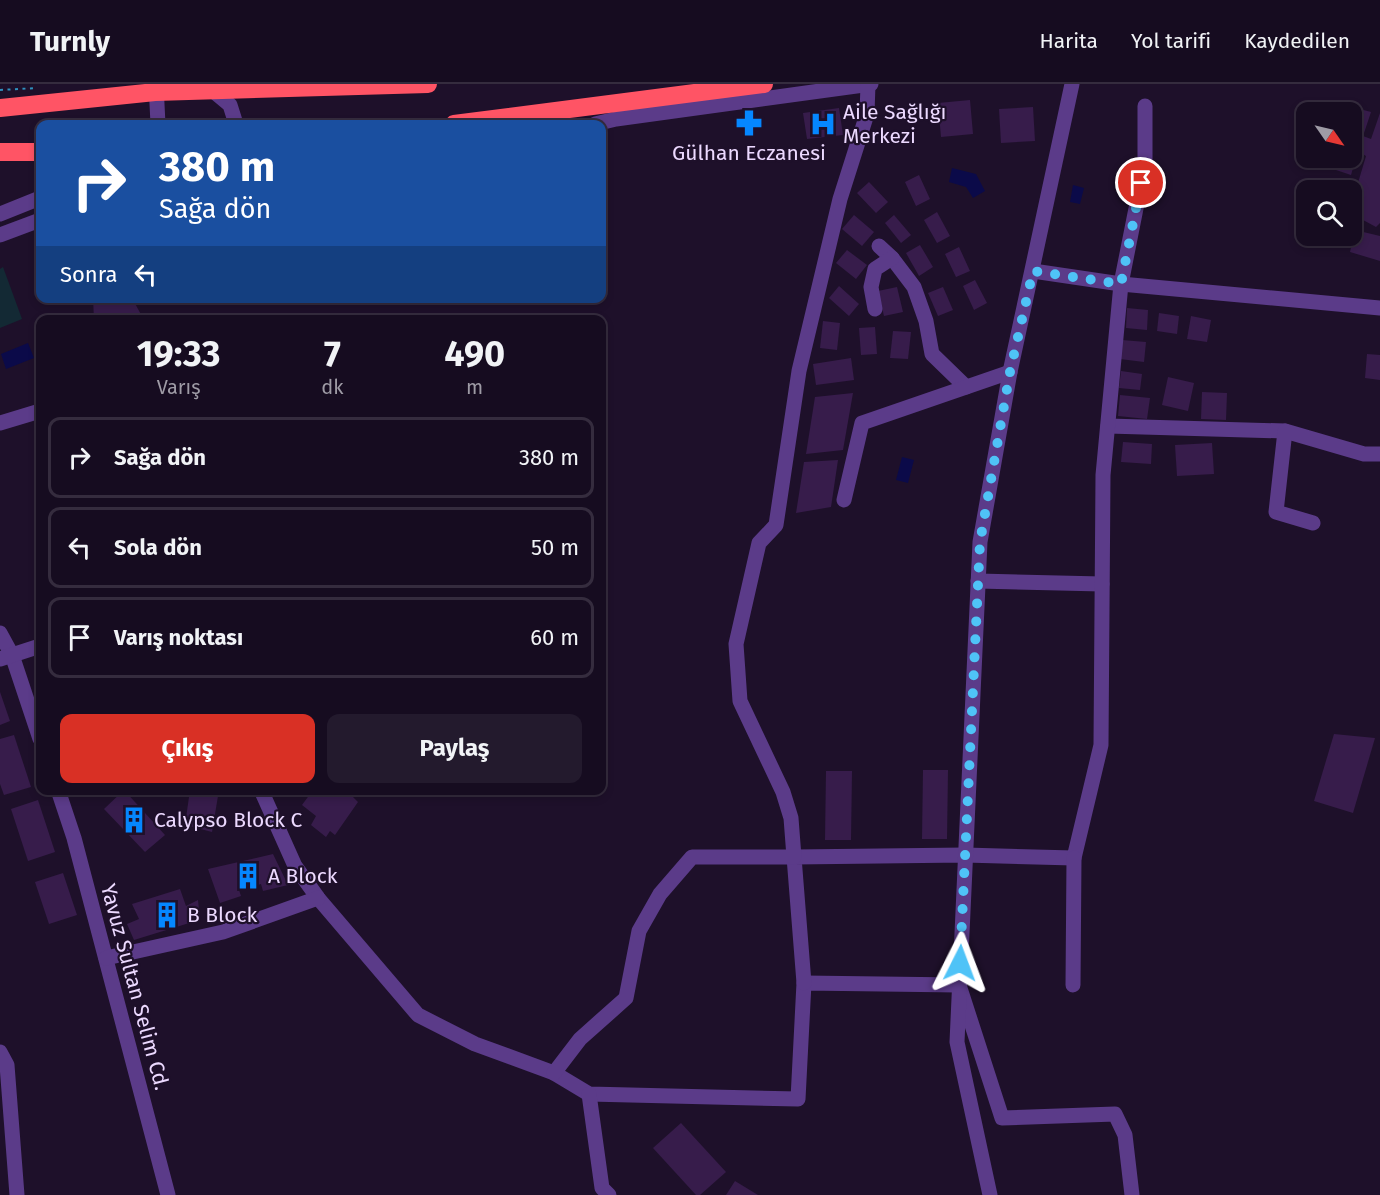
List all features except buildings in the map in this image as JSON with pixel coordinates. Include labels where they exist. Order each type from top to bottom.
[{"type":"highway","points":[[0,108],[156,88],[189,91],[428,84]]},
{"type":"highway","points":[[485,120],[764,84]]},
{"type":"highway","points":[[0,152],[36,152]]},
{"type":"street","points":[[263,795],[295,866],[318,898],[418,1015],[475,1044],[554,1073],[589,1094],[798,1099],[804,983],[791,818],[783,792],[740,701],[736,644],[759,543],[776,525],[800,371],[840,199],[867,114],[869,84],[606,121]]},
{"type":"street","points":[[990,1195],[957,1042],[980,542],[1010,372],[1071,84]]},
{"type":"street","points":[[156,88],[158,118]]},
{"type":"street","points":[[213,90],[230,105],[235,120]]},
{"type":"street","points":[[158,118],[166,101],[189,91]]},
{"type":"street","points":[[1073,985],[1074,858],[1101,745],[1103,475],[1121,284],[1145,163],[1145,106]]},
{"type":"street","points":[[0,214],[36,200]]},
{"type":"street","points":[[0,235],[36,222]]},
{"type":"street","points":[[879,246],[892,258],[914,287],[926,321],[932,354],[966,387]]},
{"type":"street","points":[[875,309],[871,287],[875,269],[892,258]]},
{"type":"street","points":[[1033,271],[1121,284],[1380,308]]},
{"type":"street","points":[[844,500],[862,423],[1010,372]]},
{"type":"street","points":[[0,423],[36,412]]},
{"type":"street","points":[[1108,426],[1285,430],[1364,454],[1380,454]]},
{"type":"street","points":[[1285,430],[1276,513],[1312,523]]},
{"type":"street","points":[[978,581],[1102,584]]},
{"type":"street","points":[[0,633],[6,657],[36,729]]},
{"type":"street","points":[[6,657],[36,647]]},
{"type":"street","name":"Yavuz Sultan Selim Cd.","points":[[60,795],[74,838],[168,1195]]},
{"type":"street","points":[[554,1073],[580,1040],[626,998],[639,931],[660,894],[692,857],[965,855],[1074,858]]},
{"type":"street","points":[[106,958],[223,932],[318,898]]},
{"type":"street","points":[[804,983],[959,985]]},
{"type":"street","points":[[959,985],[1002,1118],[1115,1114],[1125,1135],[1132,1195]]},
{"type":"street","points":[[0,1052],[7,1065],[17,1195]]},
{"type":"street","points":[[589,1094],[602,1188],[609,1195]]},
{"type":"shaded area","points":[[952,168],[976,174],[985,191],[973,198],[966,187],[949,182]]},
{"type":"shaded area","points":[[1073,185],[1084,188],[1080,204],[1070,202]]},
{"type":"shaded area","points":[[3,267],[22,319],[0,328],[0,269]]},
{"type":"shaded area","points":[[28,343],[34,358],[6,369],[1,354]]},
{"type":"shaded area","points":[[902,457],[914,460],[908,483],[896,480]]},
{"type":"place","name":"Gülhan Eczanesi","points":[[749,123]]},
{"type":"place","name":"Aile Sağlığı Merkezi","points":[[823,124]]},
{"type":"place","name":"Calypso Block C","points":[[134,820]]},
{"type":"place","name":"A Block","points":[[248,876]]},
{"type":"place","name":"B Block","points":[[167,915]]},
{"type":"route","points":[[960,963],[980,542],[1010,372],[1033,271],[1121,284],[1141,183]]}]
